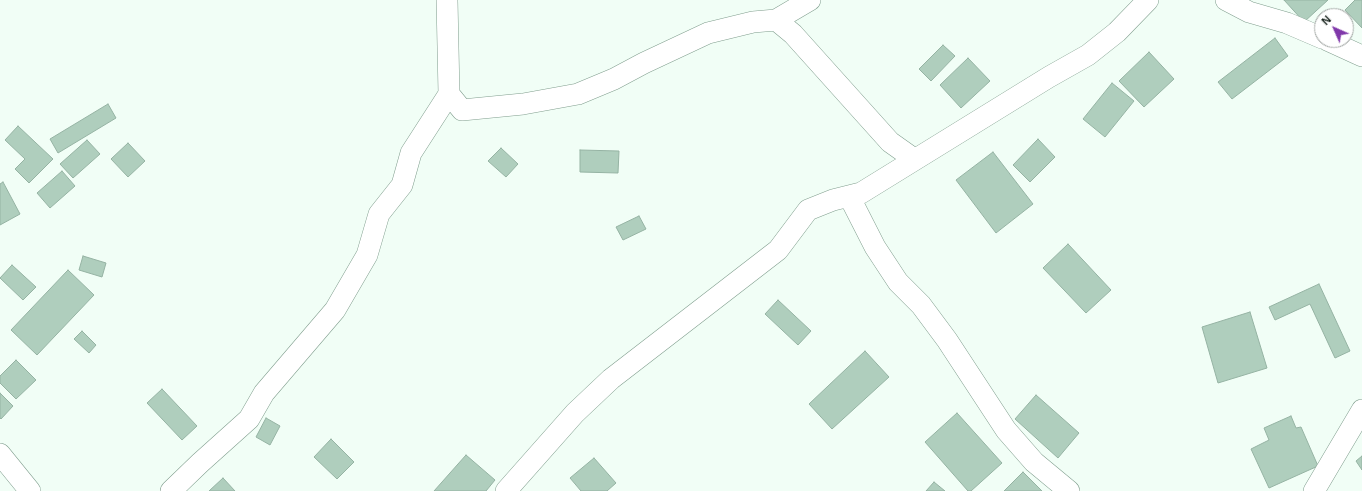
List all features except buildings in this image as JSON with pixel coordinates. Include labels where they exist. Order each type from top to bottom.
[{"type":"street","points":[[171,491],[200,462],[249,419],[264,393],[335,310],[367,255],[379,214],[402,185],[411,153],[449,94],[447,0]]},
{"type":"street","points":[[449,94],[462,110],[524,104],[578,94],[614,79],[708,33],[753,22],[776,20],[810,0]]},
{"type":"street","points":[[506,491],[575,413],[611,379],[778,250],[808,210],[833,200],[861,193],[914,159],[1088,55],[1117,32],[1148,0]]},
{"type":"street","points":[[1226,0],[1249,12],[1287,23],[1314,35]]},
{"type":"street","points":[[776,20],[793,34],[890,142],[914,159]]},
{"type":"street","points":[[1344,48],[1362,56]]},
{"type":"street","points":[[849,196],[875,247],[898,282],[921,305],[947,340],[1006,430],[1034,462],[1069,491]]},
{"type":"street","points":[[1314,491],[1362,410]]},
{"type":"street","points":[[0,454],[30,491]]}]
